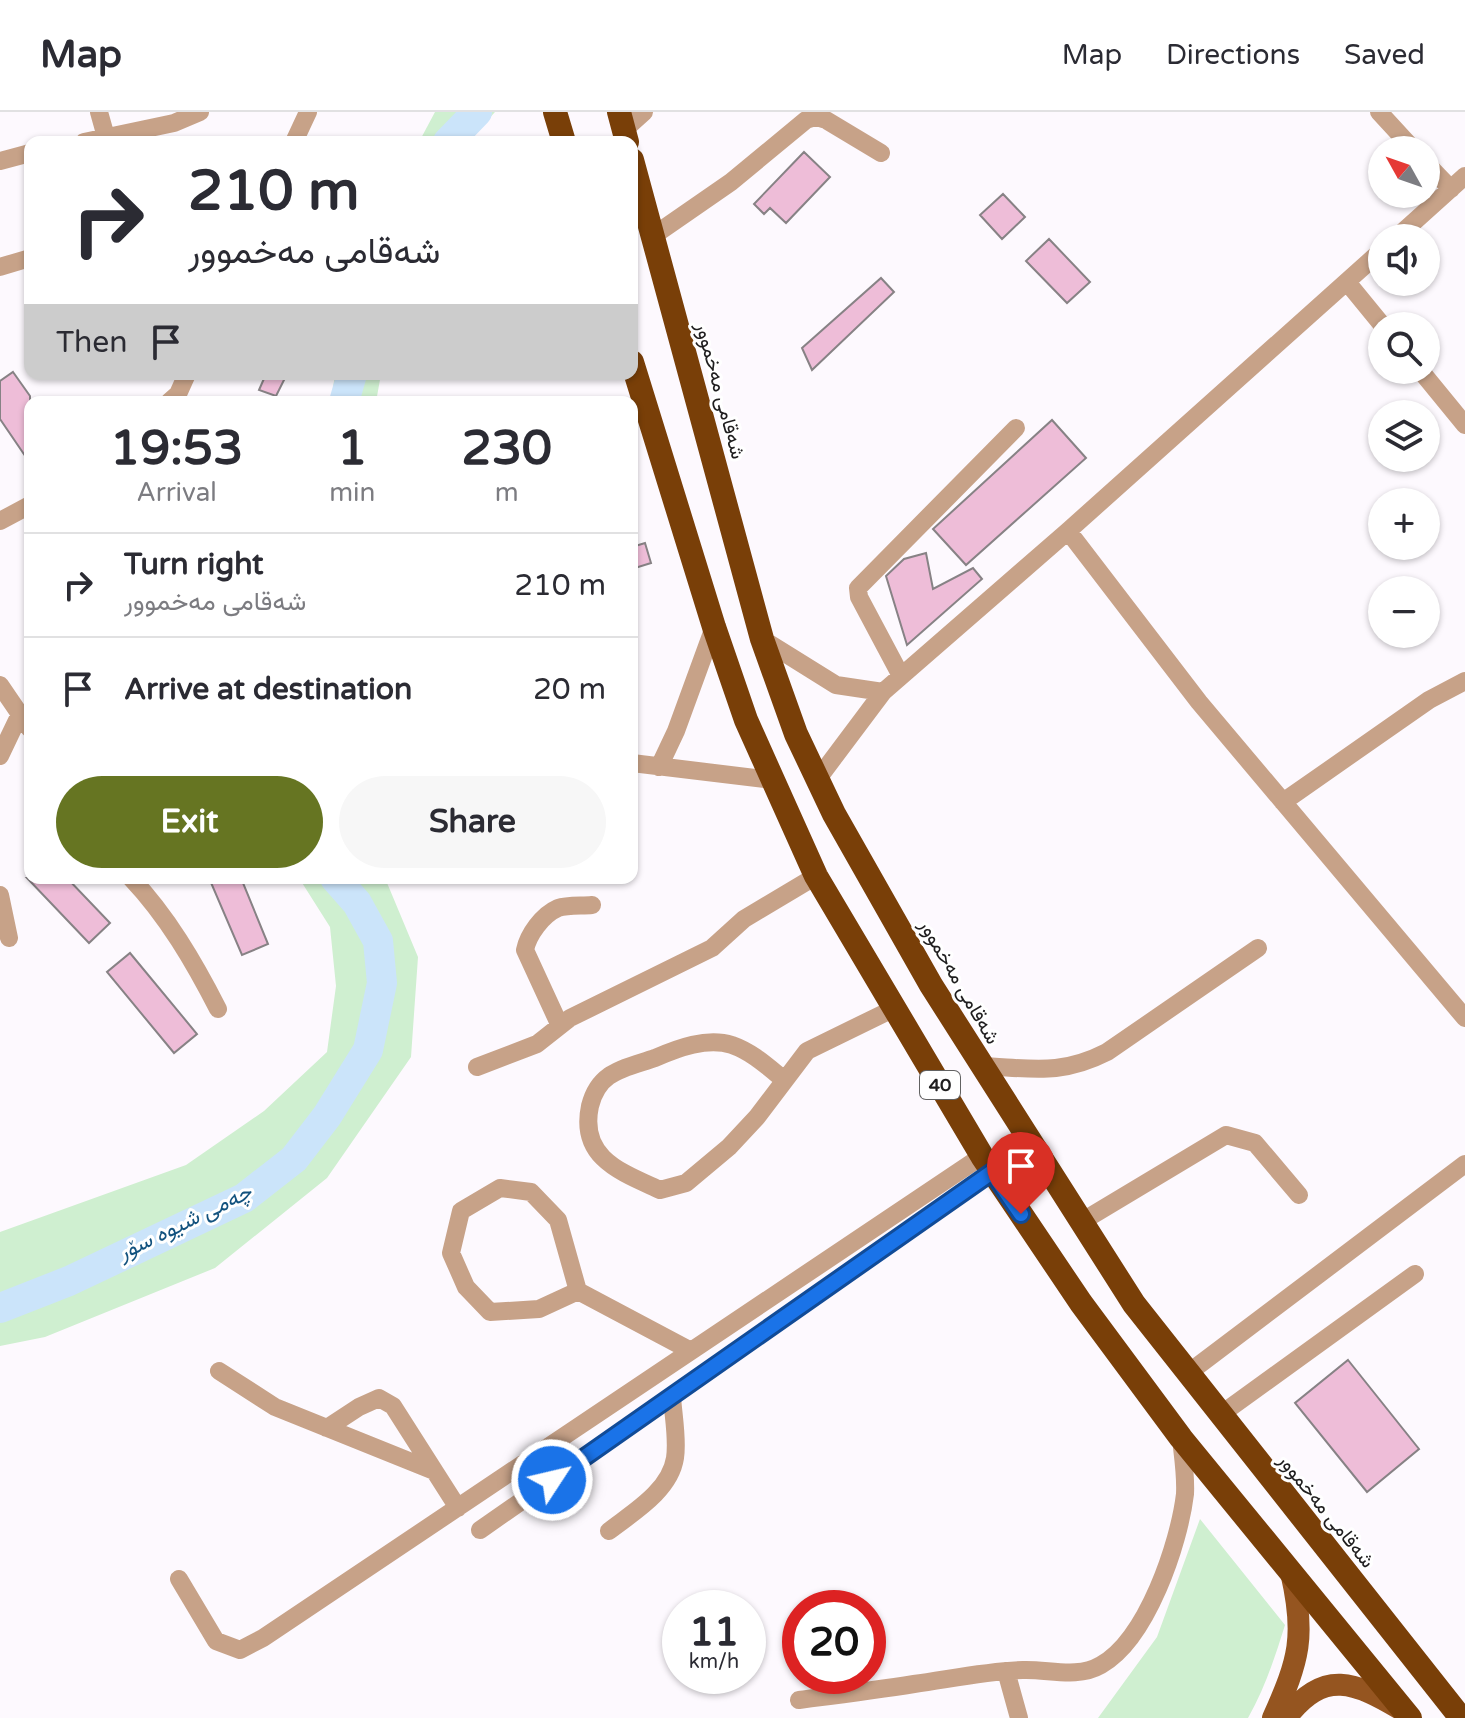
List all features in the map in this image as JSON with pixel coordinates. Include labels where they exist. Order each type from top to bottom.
[{"type":"highway","points":[[555,112],[562,136]]},
{"type":"highway","name":"شەقامی مەخموور","points":[[638,182],[762,639],[778,687],[817,780],[931,985],[1134,1304],[1461,1718]]},
{"type":"highway","name":"40","points":[[638,380],[746,720],[816,876],[987,1164],[1081,1303],[1181,1438],[1408,1715]]},
{"type":"highway","points":[[895,1008],[931,985]]},
{"type":"main road","points":[[1273,1718],[1292,1674],[1300,1639],[1299,1605],[1291,1571]]},
{"type":"main road","points":[[1286,1718],[1298,1702],[1314,1690],[1331,1685],[1350,1685],[1368,1690],[1408,1715]]},
{"type":"street","points":[[99,112],[106,136]]},
{"type":"street","points":[[111,136],[174,123],[200,112]]},
{"type":"street","points":[[297,136],[308,112]]},
{"type":"street","points":[[623,128],[644,112]]},
{"type":"street","points":[[1379,112],[1401,136]]},
{"type":"street","points":[[653,236],[731,182],[806,120],[816,117],[826,120],[881,153]]},
{"type":"street","points":[[0,161],[24,155]]},
{"type":"street","points":[[1412,224],[1465,176]]},
{"type":"street","points":[[1440,178],[1451,189]]},
{"type":"street","points":[[0,267],[24,260]]},
{"type":"street","points":[[817,780],[883,692],[1368,263]]},
{"type":"street","points":[[1347,282],[1372,312]]},
{"type":"street","points":[[1431,384],[1465,425]]},
{"type":"street","points":[[901,676],[859,597],[858,588],[1016,428]]},
{"type":"street","points":[[0,521],[24,508]]},
{"type":"street","points":[[1068,531],[1199,702],[1465,1018]]},
{"type":"street","points":[[659,767],[676,731],[714,627]]},
{"type":"street","points":[[762,639],[836,685],[883,692]]},
{"type":"street","points":[[1283,802],[1429,700],[1465,681]]},
{"type":"street","points":[[0,685],[24,721]]},
{"type":"street","points":[[0,756],[24,723]]},
{"type":"street","points":[[638,764],[772,780]]},
{"type":"street","points":[[477,1067],[537,1044],[570,1018],[712,948],[744,919],[816,876]]},
{"type":"street","points":[[137,884],[153,901],[197,967],[218,1009]]},
{"type":"street","points":[[0,895],[9,938]]},
{"type":"street","points":[[560,1026],[525,950],[528,938],[557,908],[592,905]]},
{"type":"street","points":[[981,1066],[1059,1070],[1082,1065],[1107,1052],[1258,948]]},
{"type":"street","points":[[783,1079],[759,1059],[731,1045],[709,1041],[668,1052],[609,1075],[593,1093],[587,1119],[593,1149],[617,1170],[660,1190],[686,1183],[729,1147],[807,1051],[895,1008]]},
{"type":"street","points":[[1081,1222],[1226,1135],[1255,1143],[1299,1195]]},
{"type":"street","points":[[179,1579],[216,1641],[240,1650],[263,1638],[691,1351],[987,1164]]},
{"type":"street","points":[[480,1530],[672,1396],[987,1164]]},
{"type":"street","points":[[1187,1374],[1465,1164]]},
{"type":"street","points":[[578,1291],[539,1309],[490,1312],[466,1287],[451,1253],[461,1211],[500,1188],[531,1192],[558,1220],[578,1291],[691,1351]]},
{"type":"street","points":[[1220,1415],[1415,1274]]},
{"type":"street","points":[[219,1371],[275,1407],[434,1471]]},
{"type":"street","points":[[609,1531],[653,1496],[668,1476],[675,1459],[672,1396]]},
{"type":"street","points":[[327,1428],[379,1398],[393,1406],[458,1508]]},
{"type":"street","points":[[799,1700],[1006,1671],[1081,1672],[1099,1667],[1121,1652],[1146,1616],[1164,1573],[1178,1524],[1185,1493],[1181,1438]]},
{"type":"street","points":[[1006,1671],[1019,1718]]},
{"type":"green space","points":[[435,112],[495,112],[473,136],[422,136]]},
{"type":"green space","points":[[334,380],[380,380],[377,396],[332,396]]},
{"type":"green space","points":[[303,884],[388,884],[418,957],[411,1057],[327,1178],[215,1268],[45,1337],[0,1346],[0,1232],[186,1165],[264,1111],[327,1052],[336,986],[330,927]]},
{"type":"green space","points":[[1200,1519],[1285,1625],[1254,1707],[1248,1718],[1098,1718],[1157,1637]]},
{"type":"building","points":[[804,152],[830,177],[786,223],[770,208],[764,214],[754,204]]},
{"type":"building","points":[[1003,194],[1025,217],[1002,239],[980,215]]},
{"type":"building","points":[[1049,239],[1090,282],[1067,303],[1026,261]]},
{"type":"building","points":[[881,278],[894,292],[812,370],[802,348]]},
{"type":"building","points":[[13,372],[30,396],[24,396],[24,454],[0,419],[0,381]]},
{"type":"building","points":[[263,380],[284,380],[276,396],[259,390]]},
{"type":"building","points":[[1052,420],[1086,458],[966,565],[933,529]]},
{"type":"building","points":[[645,543],[651,563],[638,567],[638,545]]},
{"type":"building","points":[[926,553],[933,589],[973,568],[982,579],[907,645],[886,576],[904,559]]},
{"type":"building","points":[[33,884],[73,884],[110,923],[89,943]]},
{"type":"building","points":[[212,884],[243,884],[268,944],[242,955]]},
{"type":"building","points":[[130,953],[197,1034],[174,1053],[107,972]]},
{"type":"building","points":[[1348,1360],[1419,1449],[1367,1492],[1295,1403]]},
{"type":"waterway","name":"چەمی شیوە سۆر","points":[[454,136],[477,112]]},
{"type":"waterway","name":"چەمی شیوە سۆر","points":[[346,396],[350,380]]},
{"type":"waterway","name":"چەمی شیوە سۆر","points":[[0,1308],[69,1281],[244,1198],[294,1159],[327,1116],[368,1050],[382,983],[378,941],[357,903],[340,884]]},
{"type":"route","points":[[552,1480],[992,1172],[1021,1214]]}]
